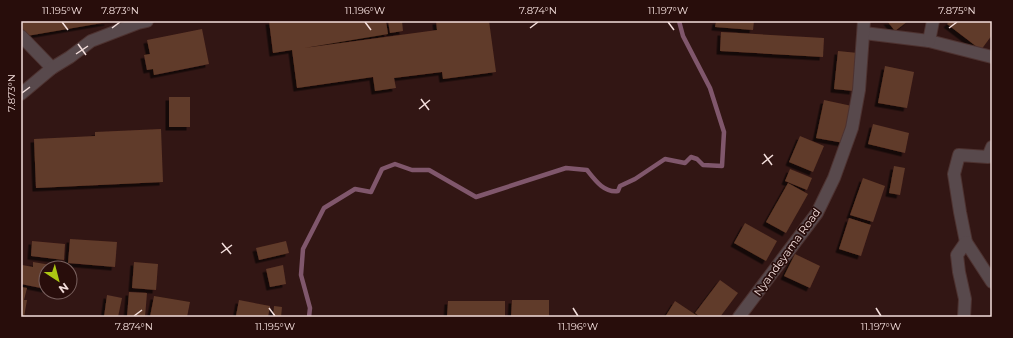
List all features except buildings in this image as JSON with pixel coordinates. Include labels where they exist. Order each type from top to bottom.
[{"type":"street","points":[[21,94],[52,68],[91,41],[147,21]]},
{"type":"street","name":"Nyandeyama Road","points":[[739,317],[817,213],[834,178],[852,128],[859,90],[864,21]]},
{"type":"street","points":[[929,41],[933,21]]},
{"type":"street","points":[[864,33],[929,41],[992,57]]},
{"type":"street","points":[[21,36],[52,68]]},
{"type":"street","points":[[992,147],[988,156],[959,155],[954,174],[966,242],[992,282]]},
{"type":"street","points":[[964,317],[965,299],[959,272],[958,255],[966,242]]},
{"type":"waterway","points":[[309,317],[310,308],[301,275],[303,249],[324,208],[355,189],[371,192],[382,169],[395,164],[412,170],[429,170],[476,197],[566,168],[587,170],[604,188],[618,191],[620,186],[635,179],[665,159],[685,163],[691,157],[697,159],[703,165],[722,166],[724,132],[710,88],[683,36],[679,21]]}]
